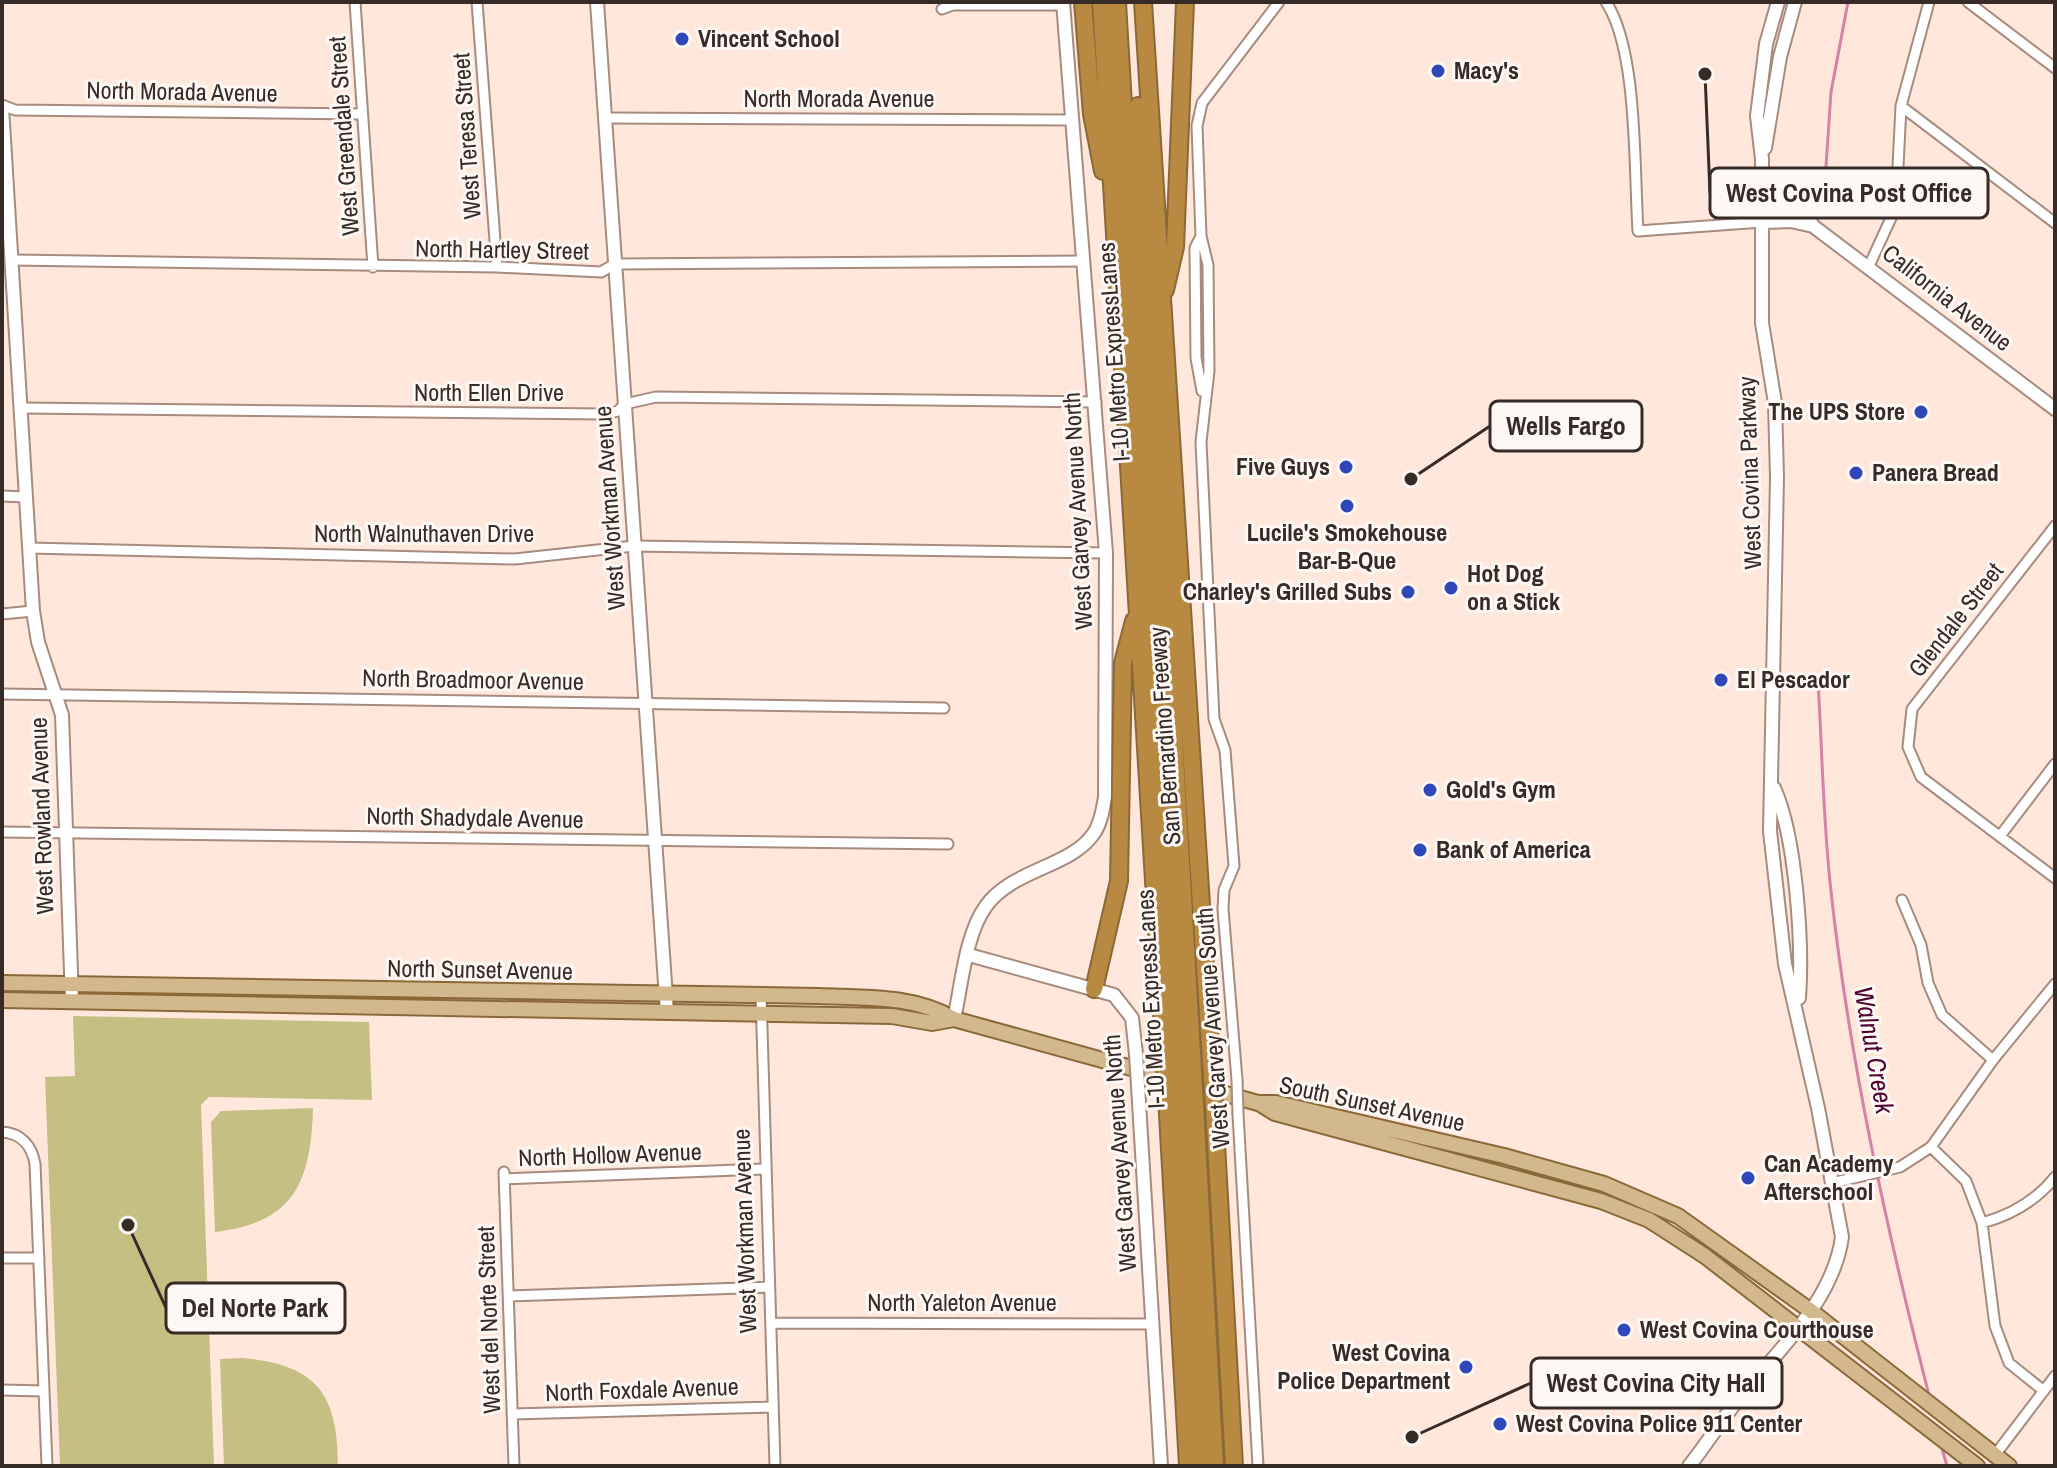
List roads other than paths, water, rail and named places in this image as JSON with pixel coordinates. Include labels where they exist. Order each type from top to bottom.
[{"type":"highway","points":[[1083,2],[1092,114],[1116,244]]},
{"type":"highway","name":"San Bernardino Freeway","points":[[1101,2],[1138,608],[1183,1071],[1188,1466]]},
{"type":"highway","name":"I-10 Metro ExpressLanes","points":[[1117,2],[1183,1071]]},
{"type":"highway","name":"I-10 Metro ExpressLanes","points":[[1132,2],[1183,1071],[1181,1100],[1203,1466]]},
{"type":"highway","name":"San Bernardino Freeway","points":[[1143,2],[1234,1466]]},
{"type":"highway","points":[[1161,307],[1175,247],[1185,2]]},
{"type":"highway","points":[[1094,989],[1119,881],[1123,663],[1138,608]]},
{"type":"highway","name":"I-10 Metro ExpressLanes","points":[[1181,1100],[1215,1466]]},
{"type":"main road","name":"North Sunset Avenue","points":[[2,983],[761,995],[895,1000],[937,1009],[954,1019],[1183,1071],[1258,1103]]},
{"type":"main road","name":"North Sunset Avenue","points":[[2,1000],[892,1016],[932,1023],[954,1019]]},
{"type":"main road","name":"South Sunset Avenue","points":[[1258,1103],[1276,1103],[1436,1140],[1618,1188],[1678,1216],[1811,1311],[2009,1466]]},
{"type":"main road","name":"South Sunset Avenue","points":[[1258,1103],[1275,1113],[1601,1201],[1649,1220],[1798,1326],[1974,1464]]},
{"type":"street","name":"West Greendale Street","points":[[355,2],[373,267]]},
{"type":"street","name":"West Teresa Street","points":[[477,2],[497,267]]},
{"type":"street","name":"West Workman Avenue","points":[[597,2],[667,1012]]},
{"type":"street","name":"West Garvey Avenue South","points":[[1258,1466],[1237,1080],[1223,909],[1224,890],[1234,866],[1225,750],[1214,719],[1201,442],[1203,399],[1196,358],[1195,248],[1201,236],[1197,126],[1202,103],[1279,2]]},
{"type":"street","points":[[1606,2],[1618,24],[1626,55],[1638,231],[1762,222]]},
{"type":"street","name":"West Covina Parkway","points":[[1689,1466],[1811,1311],[1839,1256],[1841,1224],[1798,1009],[1785,964],[1770,815],[1774,787],[1777,462],[1775,403],[1762,323],[1762,159],[1757,116],[1766,44],[1778,2]]},
{"type":"street","name":"West Covina Parkway","points":[[1762,159],[1780,57],[1795,2]]},
{"type":"street","points":[[1869,266],[1896,207],[1901,106],[1929,2]]},
{"type":"street","points":[[1968,2],[2055,68]]},
{"type":"street","points":[[942,9],[953,4],[1064,4]]},
{"type":"street","name":"West Garvey Avenue North","points":[[954,1019],[977,926],[987,905],[1030,872],[1079,848],[1094,833],[1105,797],[1106,553],[1064,4]]},
{"type":"street","name":"North Morada Avenue","points":[[2,106],[15,110],[362,114]]},
{"type":"street","name":"West Rowland Avenue","points":[[2,106],[6,222],[13,260],[33,611],[38,642],[58,695],[72,1001]]},
{"type":"street","points":[[1901,106],[2055,223]]},
{"type":"street","name":"North Morada Avenue","points":[[605,118],[1073,120]]},
{"type":"street","points":[[1762,179],[1804,210],[1813,226]]},
{"type":"street","name":"California Avenue","points":[[1762,222],[1791,221],[1813,226],[2055,409]]},
{"type":"street","name":"North Hartley Street","points":[[13,260],[497,267],[601,272],[615,264],[1084,261]]},
{"type":"street","name":"North Ellen Drive","points":[[22,408],[604,414],[618,411],[625,404],[656,397],[1096,402]]},
{"type":"street","points":[[2,496],[26,497]]},
{"type":"street","name":"Glendale Street","points":[[2000,836],[1921,777],[1908,747],[1912,709],[2055,526]]},
{"type":"street","name":"North Walnuthaven Drive","points":[[29,548],[515,559],[634,546],[1106,553]]},
{"type":"street","points":[[2,614],[33,611]]},
{"type":"street","name":"North Broadmoor Avenue","points":[[2,694],[944,708]]},
{"type":"street","points":[[2055,764],[2000,836],[2055,878]]},
{"type":"street","name":"West Covina Parkway","points":[[1774,787],[1786,813],[1798,935],[1798,1009]]},
{"type":"street","name":"North Shadydale Avenue","points":[[2,832],[948,844]]},
{"type":"street","points":[[1772,847],[1780,849],[1788,923],[1798,935]]},
{"type":"street","points":[[1902,900],[1921,945],[1928,983],[1942,1015],[1993,1060]]},
{"type":"street","name":"West Garvey Avenue North","points":[[969,955],[1114,995],[1129,1009],[1136,1054],[1161,1466]]},
{"type":"street","points":[[1785,964],[1794,974],[1799,993]]},
{"type":"street","points":[[1832,1183],[1900,1167],[1931,1147],[1993,1060],[2055,984]]},
{"type":"street","name":"West Workman Avenue","points":[[761,995],[775,1466]]},
{"type":"street","points":[[2,1132],[16,1135],[25,1142],[34,1158],[47,1466]]},
{"type":"street","points":[[1931,1147],[1966,1181],[1982,1223],[1995,1326],[2009,1363],[2044,1391]]},
{"type":"street","name":"North Hollow Avenue","points":[[504,1176],[765,1169]]},
{"type":"street","name":"West del Norte Street","points":[[504,1176],[514,1466]]},
{"type":"street","points":[[1982,1223],[2005,1216],[2042,1194],[2055,1177]]},
{"type":"street","points":[[2,1258],[39,1258]]},
{"type":"street","points":[[509,1296],[769,1287]]},
{"type":"street","name":"North Yaleton Avenue","points":[[771,1323],[1153,1324]]},
{"type":"street","points":[[1995,1455],[2055,1376]]},
{"type":"street","points":[[2,1390],[44,1391]]},
{"type":"street","name":"North Foxdale Avenue","points":[[512,1414],[773,1407]]},
{"type":"waterway","points":[[1823,211],[1831,92],[1848,2]]},
{"type":"waterway","name":"Walnut Creek","points":[[1818,681],[1828,857],[1847,1011],[1884,1204],[1929,1395]]},
{"type":"waterway","name":"Walnut Creek","points":[[1941,1445],[1947,1466]]},
{"type":"place","name":"Vincent School","points":[[682,39]]},
{"type":"place","name":"Macy's","points":[[1438,71]]},
{"type":"place","name":"West Covina Post Office","points":[[1705,74]]},
{"type":"place","name":"The UPS Store","points":[[1921,412]]},
{"type":"place","name":"Five Guys","points":[[1346,467]]},
{"type":"place","name":"Panera Bread","points":[[1856,473]]},
{"type":"place","name":"Wells Fargo","points":[[1411,479]]},
{"type":"place","name":"Lucile's Smokehouse Bar-B-Que","points":[[1347,506]]},
{"type":"place","name":"Hot Dog on a Stick","points":[[1451,588]]},
{"type":"place","name":"Charley's Grilled Subs","points":[[1408,592]]},
{"type":"place","name":"El Pescador","points":[[1721,680]]},
{"type":"place","name":"Gold's Gym","points":[[1430,790]]},
{"type":"place","name":"Bank of America","points":[[1420,850]]},
{"type":"place","name":"Can Academy Afterschool","points":[[1748,1178]]},
{"type":"place","name":"Del Norte Park","points":[[128,1225]]},
{"type":"place","name":"West Covina Courthouse","points":[[1624,1330]]},
{"type":"place","name":"West Covina Police Department","points":[[1466,1367]]},
{"type":"place","name":"West Covina Police 911 Center","points":[[1500,1424]]},
{"type":"place","name":"West Covina City Hall","points":[[1412,1437]]}]
